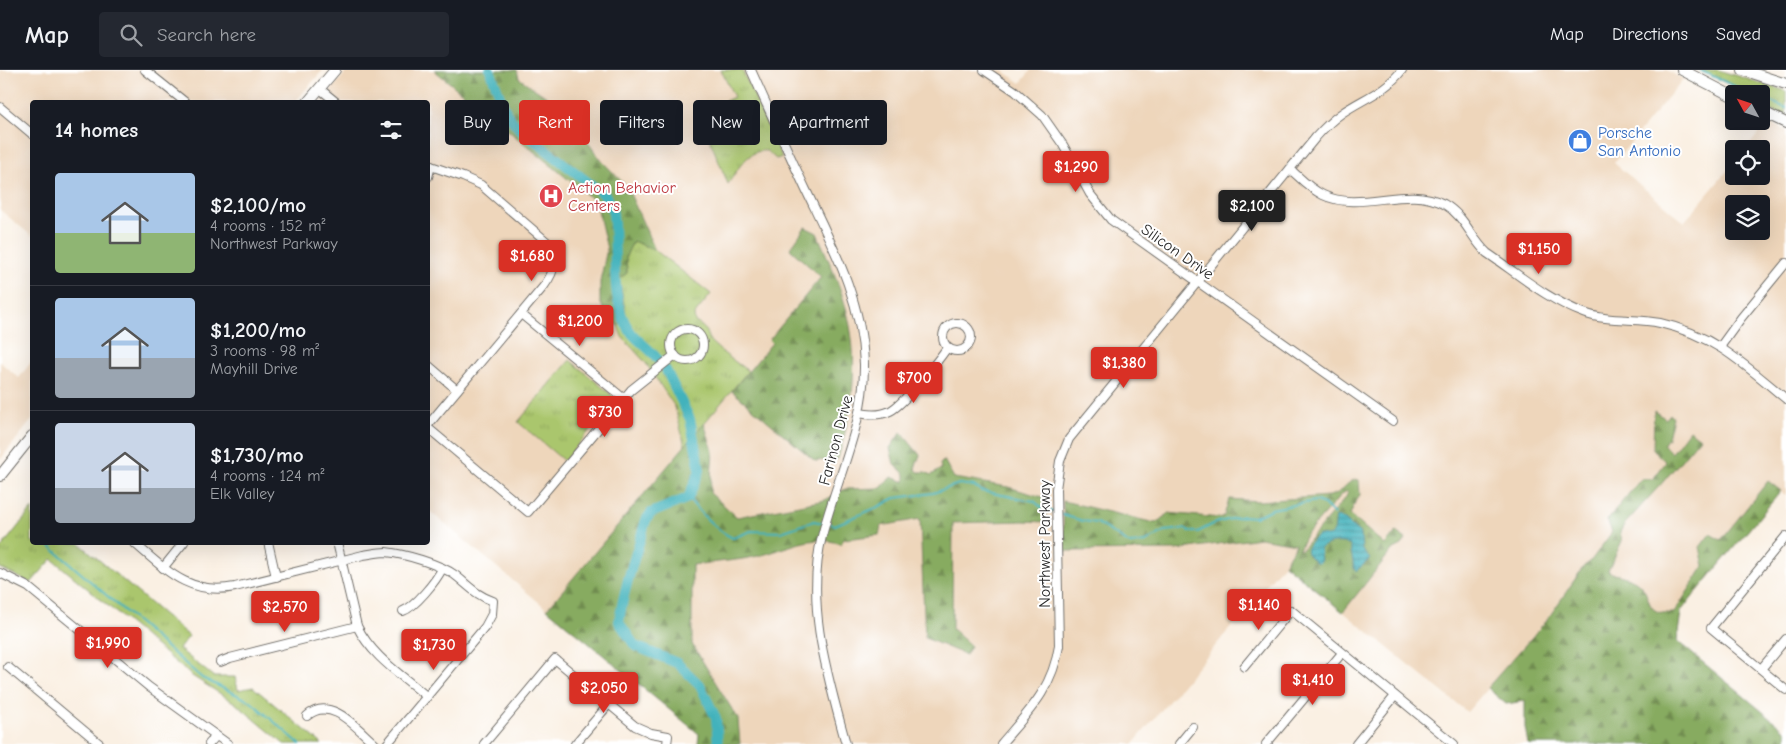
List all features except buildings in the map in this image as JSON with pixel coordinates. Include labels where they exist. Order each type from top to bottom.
[{"type":"main road","points":[[310,100],[335,70]]},
{"type":"main road","points":[[1682,70],[1725,92]]},
{"type":"main road","points":[[1743,70],[1786,84]]},
{"type":"main road","points":[[1770,115],[1786,123]]},
{"type":"main road","points":[[0,476],[30,438]]},
{"type":"street","points":[[146,70],[183,100]]},
{"type":"street","name":"Farinon Drive","points":[[751,70],[850,287],[862,340],[864,365],[859,413],[822,537],[817,585],[819,637],[846,744]]},
{"type":"street","name":"Silicon Drive","points":[[984,70],[1015,91],[1042,115],[1063,144],[1090,194],[1111,220],[1393,420]]},
{"type":"street","name":"Northwest Parkway","points":[[1001,744],[1044,690],[1056,662],[1059,646],[1056,489],[1060,461],[1069,440],[1316,137],[1334,119],[1381,90],[1402,70]]},
{"type":"street","points":[[320,89],[334,100]]},
{"type":"street","points":[[0,107],[30,132]]},
{"type":"street","points":[[430,166],[481,185],[546,241],[552,249],[555,264],[553,273],[521,314],[430,424]]},
{"type":"street","points":[[1290,169],[1316,192],[1337,200],[1349,201],[1411,196],[1438,201],[1460,217],[1478,244],[1487,253],[1545,293],[1571,307],[1595,316],[1640,320],[1688,331],[1734,356],[1786,399]]},
{"type":"street","points":[[1720,347],[1786,263]]},
{"type":"street","points":[[521,314],[623,398]]},
{"type":"street","points":[[689,329],[700,335],[703,347],[697,358],[685,361],[675,355],[672,350],[672,343],[677,333],[689,329]]},
{"type":"street","points":[[859,413],[884,414],[897,407],[938,361],[947,348]]},
{"type":"street","points":[[430,428],[528,512],[623,398],[638,383],[675,355]]},
{"type":"street","points":[[430,367],[457,390]]},
{"type":"street","points":[[1786,536],[1711,628],[1786,690]]},
{"type":"street","points":[[137,545],[175,577],[189,584],[212,589],[235,587],[341,560],[384,552],[396,553],[442,569],[454,575],[483,598],[493,601],[492,614],[485,627],[387,744]]},
{"type":"street","points":[[164,568],[182,545]]},
{"type":"street","points":[[269,545],[276,577]]},
{"type":"street","points":[[338,545],[357,626],[368,645],[378,656],[427,697]]},
{"type":"street","points":[[384,545],[384,552]]},
{"type":"street","points":[[403,611],[412,606],[442,569]]},
{"type":"street","points":[[0,573],[38,594],[148,688],[228,744]]},
{"type":"street","points":[[1244,667],[1291,610],[1450,743]]},
{"type":"street","points":[[220,662],[357,626]]},
{"type":"street","points":[[1761,670],[1786,639]]},
{"type":"street","points":[[1266,744],[1342,653]]},
{"type":"street","points":[[484,744],[555,659],[640,728],[668,740]]},
{"type":"street","points":[[8,668],[100,744]]},
{"type":"street","points":[[1356,744],[1396,696]]},
{"type":"street","points":[[575,744],[609,704]]},
{"type":"street","points":[[307,716],[318,709],[324,708],[335,711],[375,744]]},
{"type":"street","points":[[1179,744],[1193,727]]},
{"type":"street","points":[[209,744],[216,736]]},
{"type":"shaded area","points":[[0,70],[323,70],[297,100],[30,100],[30,234],[0,210]]},
{"type":"shaded area","points":[[348,70],[434,70],[471,100],[445,100],[445,145],[509,145],[509,131],[519,139],[519,145],[526,145],[654,249],[627,187],[602,161],[590,145],[590,100],[551,100],[519,78],[517,70],[1002,70],[1021,83],[1031,70],[1666,70],[1683,79],[1614,163],[1684,222],[1725,174],[1725,185],[1770,185],[1770,140],[1753,140],[1761,130],[1770,130],[1770,123],[1786,131],[1786,495],[1781,492],[1665,631],[1584,566],[1547,619],[1467,712],[1284,564],[1133,744],[740,744],[738,719],[692,644],[692,568],[711,486],[713,451],[704,423],[547,609],[430,512],[430,100],[323,100]]},
{"type":"shaded area","points":[[0,362],[19,378],[30,364],[30,422],[0,460]]},
{"type":"green space","points":[[434,70],[517,70],[519,78],[551,100],[519,100],[519,139],[509,131],[509,100],[471,100]]},
{"type":"green space","points":[[721,70],[742,70],[756,100],[727,100],[734,97]]},
{"type":"green space","points":[[1699,70],[1718,70],[1767,85],[1731,85]]},
{"type":"green space","points":[[1770,86],[1786,91],[1786,118],[1770,110]]},
{"type":"green space","points":[[760,109],[770,131],[770,145],[776,145],[782,157],[776,159],[767,151],[754,153],[739,167],[728,184],[712,145],[760,145]]},
{"type":"green space","points":[[526,145],[590,145],[602,161],[627,187],[655,250],[633,241],[626,256],[627,273],[619,279],[627,319],[618,326],[607,316],[600,302],[600,282],[607,249],[596,202]]},
{"type":"green space","points":[[805,227],[817,233],[833,270],[846,308],[853,347],[854,365],[851,402],[838,459],[815,461],[732,391],[772,343],[769,340],[821,277],[790,249]]},
{"type":"green space","points":[[633,241],[655,250],[711,294],[694,315],[695,322],[703,327],[716,347],[748,371],[685,446],[675,407],[645,362],[622,337],[618,326],[626,319],[619,279],[627,273],[626,256]]},
{"type":"green space","points":[[570,360],[614,397],[613,403],[564,461],[518,422]]},
{"type":"green space","points":[[1654,411],[1666,419],[1670,414],[1673,417],[1668,438],[1663,445],[1672,453],[1689,430],[1700,438],[1624,525],[1620,532],[1622,541],[1608,571],[1638,583],[1643,588],[1650,604],[1657,611],[1674,613],[1704,566],[1700,547],[1710,534],[1721,540],[1768,481],[1781,491],[1681,611],[1677,641],[1786,731],[1786,744],[1528,744],[1525,727],[1525,701],[1506,704],[1487,688],[1547,620],[1584,566],[1590,562],[1612,532],[1607,520],[1641,479],[1653,479],[1666,462],[1653,450]]},
{"type":"green space","points":[[704,423],[713,451],[710,493],[737,517],[825,500],[845,489],[881,488],[891,477],[905,482],[905,474],[894,464],[890,448],[901,432],[920,455],[915,468],[918,472],[925,472],[931,475],[941,469],[940,464],[944,460],[954,478],[1008,487],[1046,498],[1046,522],[953,523],[952,629],[971,646],[966,655],[925,638],[920,519],[881,526],[879,535],[844,539],[841,544],[830,541],[809,541],[750,558],[692,565],[692,644],[738,719],[740,744],[698,744],[699,734],[547,609]]},
{"type":"green space","points":[[1359,480],[1360,495],[1350,515],[1385,545],[1396,532],[1406,539],[1402,545],[1392,550],[1343,612],[1284,564],[1296,544],[1260,538],[1176,550],[1064,551],[1063,501],[1155,523],[1168,513],[1220,518],[1224,516],[1229,499],[1259,501],[1334,495],[1352,481]],"holes":[[[1348,492],[1346,497],[1301,550],[1299,549],[1306,535],[1342,494]]]},
{"type":"green space","points":[[30,512],[30,545],[81,545],[189,636],[179,649],[214,677],[235,677],[238,690],[253,687],[322,744],[284,744],[235,703],[192,676],[52,559],[31,583],[0,568],[0,549]]},
{"type":"water","points":[[1336,517],[1345,520],[1361,534],[1362,550],[1370,559],[1356,571],[1350,545],[1335,543],[1323,547],[1320,549],[1321,561],[1318,564],[1307,553],[1307,547],[1318,535],[1327,536],[1332,534]]},
{"type":"waterway","points":[[490,70],[507,114],[519,129],[606,196],[613,214],[616,290],[623,319],[633,335],[659,361]]},
{"type":"waterway","points":[[1699,70],[1732,85]]},
{"type":"waterway","points":[[1770,102],[1786,108]]},
{"type":"waterway","points":[[666,370],[690,419],[700,470],[688,498],[651,513],[646,520],[627,583],[619,622],[635,646],[677,663],[700,685],[716,718],[718,744]]},
{"type":"waterway","points":[[828,523],[835,525],[895,498],[933,493],[959,484],[974,486],[981,491],[1034,501],[1042,508],[1055,512]]},
{"type":"waterway","points":[[688,498],[714,526],[733,538],[751,531],[781,532],[814,521],[823,523]]},
{"type":"waterway","points":[[1059,514],[1097,523],[1130,544],[1146,542],[1164,531],[1185,529],[1198,532],[1215,523],[1243,516],[1255,517],[1271,509],[1316,501],[1324,504],[1334,514]]},
{"type":"waterway","points":[[48,545],[202,678],[250,701],[300,744]]},
{"type":"place","name":"Porsche San Antonio","points":[[1580,141]]},
{"type":"place","name":"Action Behavior Centers","points":[[551,196]]}]
